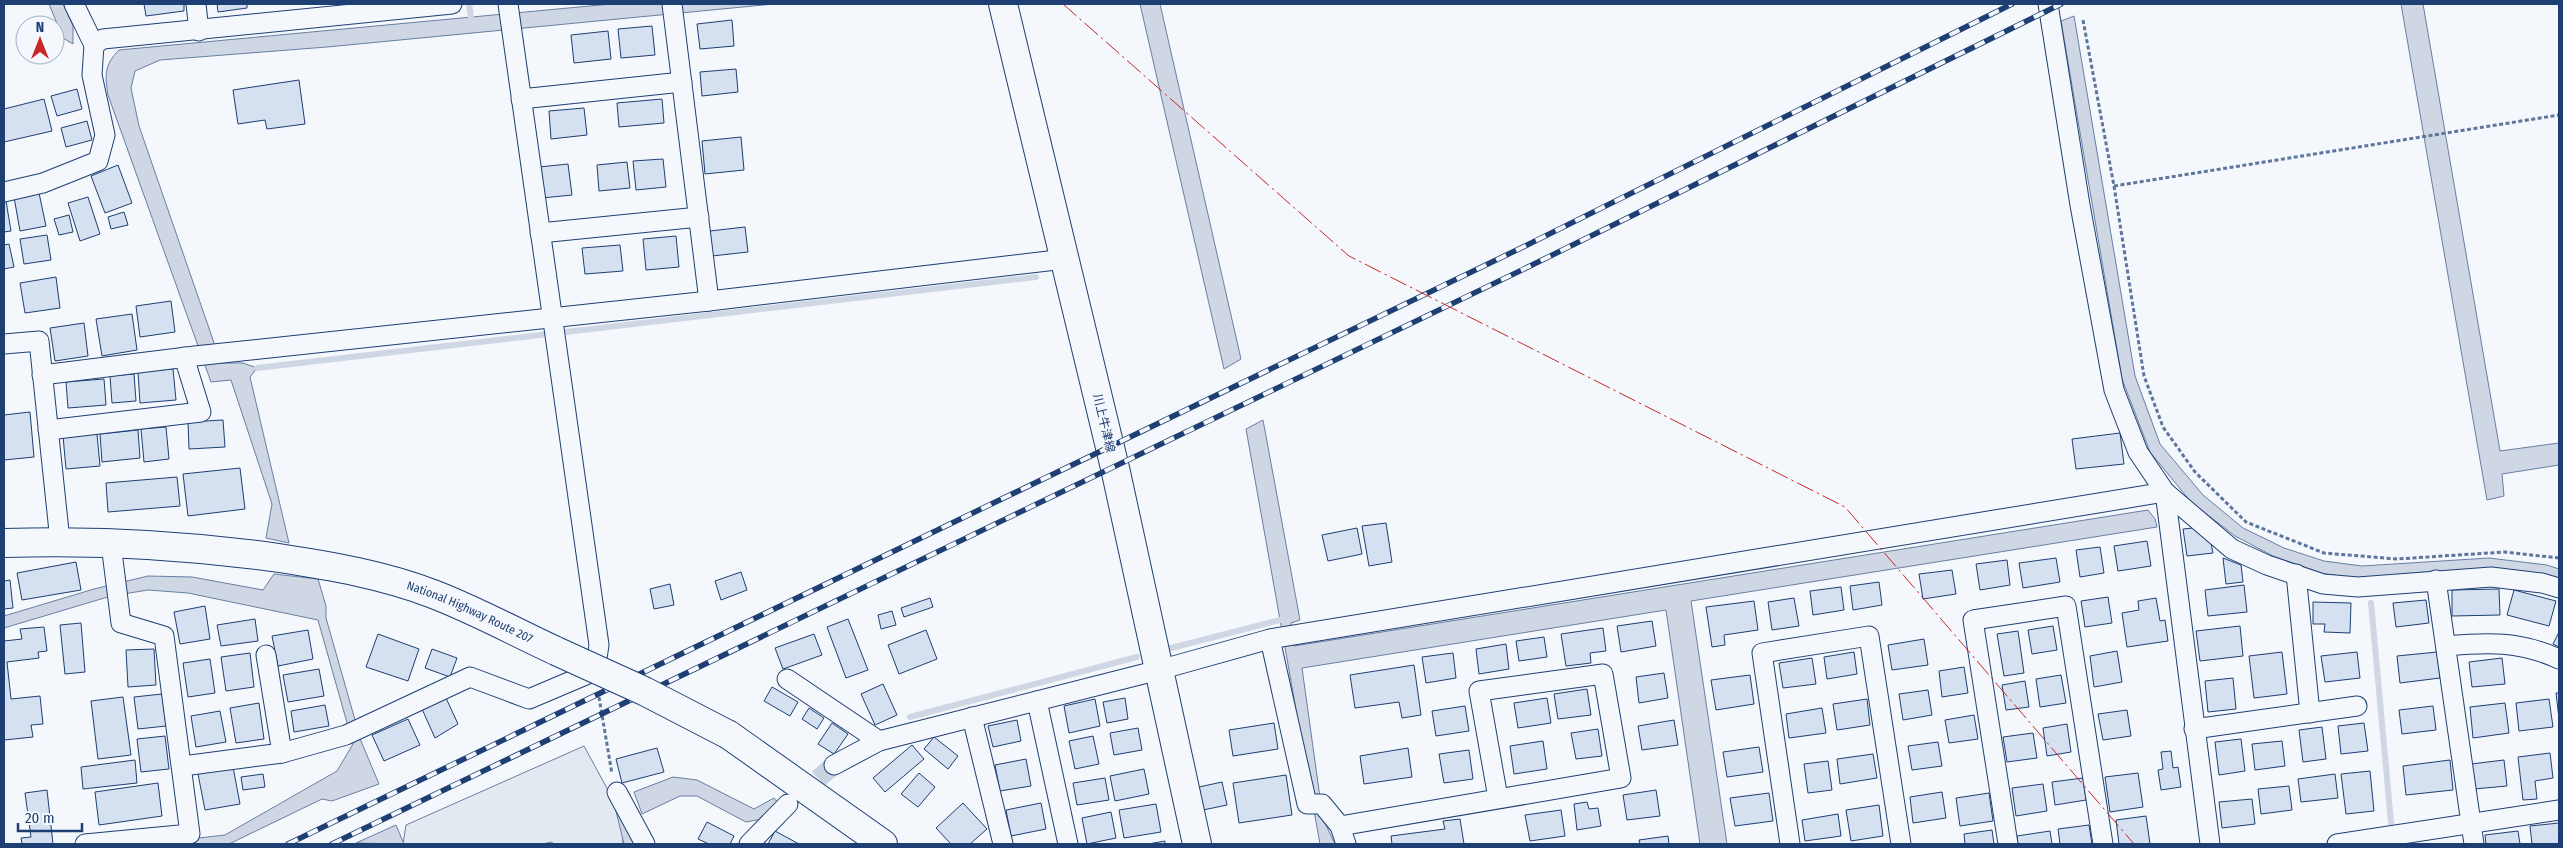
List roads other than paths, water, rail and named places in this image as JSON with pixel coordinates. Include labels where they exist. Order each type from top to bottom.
[{"type":"main road","name":"川上牛津線","points":[[1003,4],[1115,468],[1197,844]]},
{"type":"main road","name":"National Highway Route 207","points":[[4,543],[60,541],[240,553],[344,568],[432,594],[644,691],[730,735],[883,844]]},
{"type":"street","points":[[4,192],[43,183],[98,162],[105,135],[92,75],[94,45],[74,4]]},
{"type":"street","points":[[196,4],[199,30]]},
{"type":"street","points":[[94,45],[102,39],[199,30],[309,11],[452,4]]},
{"type":"street","points":[[183,766],[282,753],[354,731],[470,677],[529,699],[594,671],[599,645],[508,4]]},
{"type":"street","points":[[2048,4],[2080,205],[2114,390],[2138,452],[2165,492],[2232,549],[2323,584],[2358,587],[2491,577],[2542,583],[2559,588]]},
{"type":"street","points":[[674,13],[709,301]]},
{"type":"street","points":[[521,99],[682,82]]},
{"type":"street","points":[[540,234],[699,216]]},
{"type":"street","points":[[42,375],[190,356],[709,301],[1065,259]]},
{"type":"street","points":[[4,344],[39,341],[60,541]]},
{"type":"street","points":[[48,430],[201,412],[190,356]]},
{"type":"street","points":[[834,765],[879,741],[1159,670],[1270,639],[2165,492]]},
{"type":"street","points":[[2165,492],[2210,844]]},
{"type":"street","points":[[85,844],[190,834],[183,766],[164,636],[121,623],[111,544]]},
{"type":"street","points":[[2296,574],[2310,713]]},
{"type":"street","points":[[2436,580],[2474,844]]},
{"type":"street","points":[[2008,844],[1973,620],[2066,606],[2103,844]]},
{"type":"street","points":[[1790,844],[1762,653],[1869,636],[1900,844]]},
{"type":"street","points":[[1270,639],[1307,804],[1322,804],[1340,826],[1346,844]]},
{"type":"street","points":[[2446,646],[2490,642],[2541,651],[2559,659]]},
{"type":"street","points":[[266,655],[282,753]]},
{"type":"street","points":[[1340,826],[1621,778],[1603,674],[1479,691],[1498,798]]},
{"type":"street","points":[[787,679],[879,741]]},
{"type":"street","points":[[1037,701],[1068,844]]},
{"type":"street","points":[[2194,729],[2357,706]]},
{"type":"street","points":[[972,717],[1003,844]]},
{"type":"street","points":[[617,792],[645,844]]},
{"type":"street","points":[[749,844],[788,804]]},
{"type":"street","points":[[2337,844],[2559,810]]},
{"type":"waterway","points":[[469,4],[471,18]]},
{"type":"waterway","points":[[257,368],[1036,277]]},
{"type":"waterway","points":[[2371,603],[2392,833]]},
{"type":"waterway","points":[[1171,648],[1280,620]]},
{"type":"waterway","points":[[910,717],[1137,657]]},
{"type":"tunnel","points":[[797,797],[834,765]]},
{"type":"railway","points":[[288,844],[1523,247],[2012,4]]},
{"type":"railway","points":[[332,844],[1530,266],[2061,4]]}]
